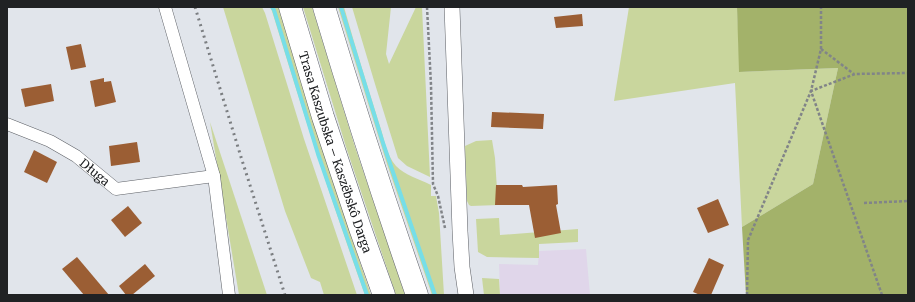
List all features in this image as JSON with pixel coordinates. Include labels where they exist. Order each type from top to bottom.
[{"type":"highway","name":"Trasa Kaszubska – Kaszëbskô Darga","points":[[290,7],[323,117],[384,295]]},
{"type":"highway","points":[[324,7],[386,206],[417,295]]},
{"type":"street","points":[[165,7],[214,176],[229,295]]},
{"type":"street","points":[[452,7],[459,213],[462,267],[466,294]]},
{"type":"street","name":"Długa","points":[[7,124],[50,141],[76,156],[116,189],[214,176]]},
{"type":"path","points":[[427,7],[431,85],[433,184],[438,196],[443,222]]},
{"type":"path","points":[[747,295],[748,240],[811,91],[821,49],[821,7]]},
{"type":"path","points":[[821,49],[855,74]]},
{"type":"path","points":[[811,91],[855,74],[908,73]]},
{"type":"path","points":[[811,91],[882,295]]},
{"type":"path","points":[[864,203],[908,201]]},
{"type":"shaded area","points":[[586,249],[590,295],[500,295],[499,264],[538,265],[539,251]]},
{"type":"green space","points":[[223,7],[262,7],[265,13],[304,139],[357,295],[324,295],[320,282],[311,278],[285,211]]},
{"type":"green space","points":[[270,7],[278,7],[279,9],[327,164],[371,295],[365,295],[352,260]]},
{"type":"green space","points":[[303,7],[312,7],[355,147],[405,295],[396,295],[347,150]]},
{"type":"green space","points":[[338,7],[344,7],[390,157],[396,166],[404,172],[431,185],[431,196],[436,196],[439,213],[444,295],[432,295],[386,161]]},
{"type":"green space","points":[[352,7],[391,7],[386,54],[389,64],[416,7],[422,7],[430,177],[407,166],[398,158]]},
{"type":"green space","points":[[629,7],[737,7],[740,72],[838,68],[813,184],[742,227],[735,83],[614,101]]},
{"type":"green space","points":[[737,7],[908,7],[908,295],[746,295],[742,227],[813,184],[838,68],[739,72]]},
{"type":"green space","points":[[210,122],[267,295],[239,295]]},
{"type":"green space","points":[[492,140],[495,158],[498,205],[471,206],[467,201],[465,146],[476,141]]},
{"type":"green space","points":[[499,218],[500,235],[578,229],[578,242],[539,244],[539,258],[487,257],[478,252],[476,219]]},
{"type":"green space","points":[[482,278],[499,279],[500,295],[484,295]]},
{"type":"building","points":[[582,14],[583,26],[556,28],[554,17]]},
{"type":"building","points":[[81,44],[86,67],[71,70],[66,47]]},
{"type":"building","points":[[104,78],[104,82],[111,81],[116,102],[95,107],[90,81]]},
{"type":"building","points":[[51,84],[54,101],[25,107],[21,89]]},
{"type":"building","points":[[492,112],[544,114],[543,129],[491,127]]},
{"type":"building","points":[[137,142],[140,162],[111,166],[109,146]]},
{"type":"building","points":[[34,150],[57,162],[47,183],[24,172]]},
{"type":"building","points":[[496,185],[522,185],[523,187],[557,185],[558,204],[556,205],[561,233],[535,238],[529,205],[495,205]]},
{"type":"building","points":[[718,199],[729,225],[708,233],[697,208]]},
{"type":"building","points":[[128,206],[142,223],[125,237],[111,220]]},
{"type":"building","points":[[77,257],[109,295],[84,295],[62,269]]},
{"type":"building","points":[[709,258],[724,265],[711,295],[700,295],[693,292]]},
{"type":"building","points":[[145,264],[155,276],[132,295],[126,295],[119,286]]},
{"type":"waterway","points":[[272,7],[318,154],[367,295]]},
{"type":"waterway","points":[[341,7],[383,143],[435,295]]},
{"type":"railway","points":[[195,7],[285,295]]}]
